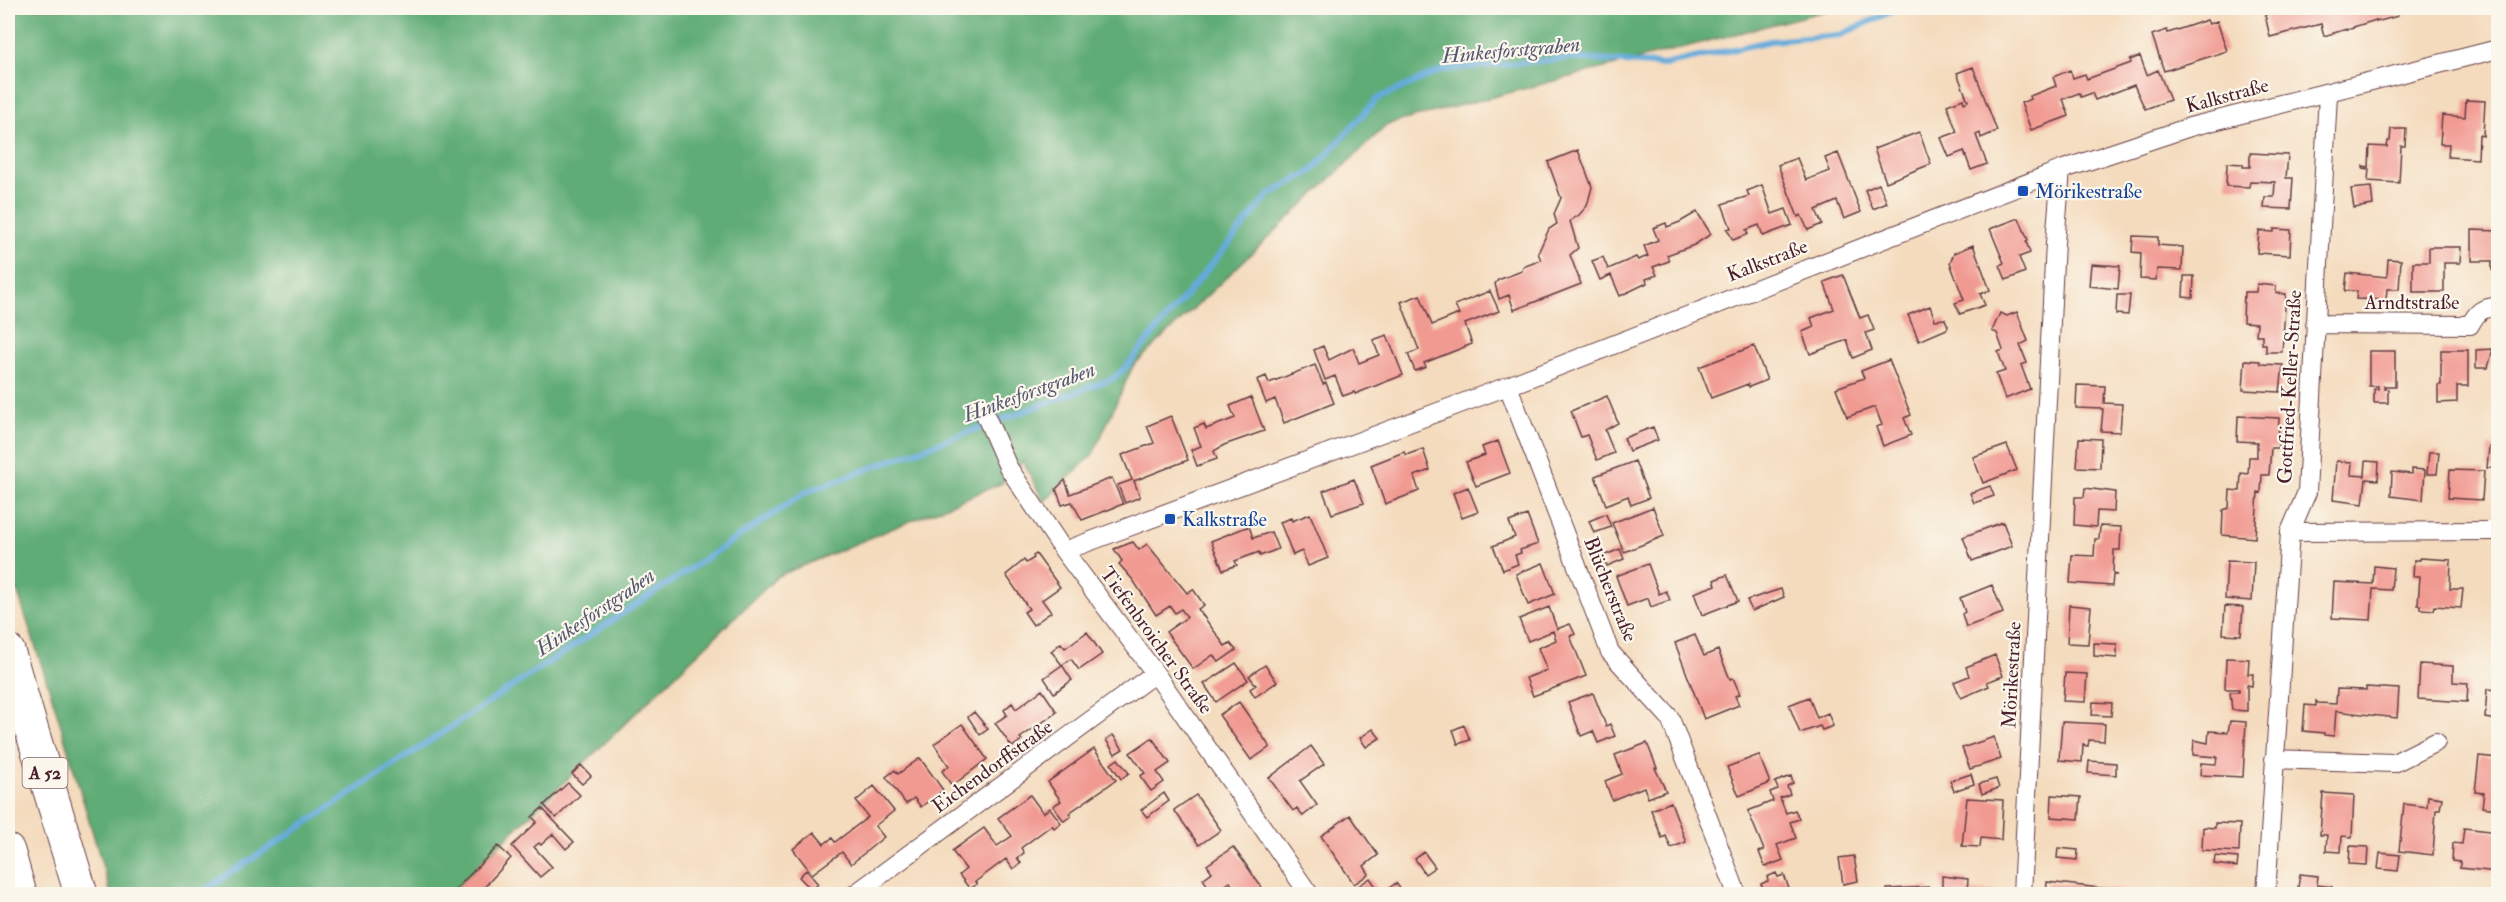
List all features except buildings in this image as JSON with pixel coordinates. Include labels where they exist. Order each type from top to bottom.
[{"type":"highway","name":"A 52","points":[[8,651],[81,894]]},
{"type":"highway","points":[[8,851],[20,894]]},
{"type":"street","name":"Kalkstraße","points":[[1064,551],[1508,386],[2061,170],[2190,127],[2499,49]]},
{"type":"street","name":"Gottfried-Keller-Straße","points":[[2266,894],[2290,532],[2307,492],[2328,94]]},
{"type":"street","name":"Mörikestraße","points":[[2022,894],[2061,170]]},
{"type":"street","name":"Arndtstraße","points":[[2315,324],[2470,326],[2478,311],[2489,307],[2499,307]]},
{"type":"street","name":"Blücherstraße","points":[[1508,386],[1610,652],[1670,718],[1737,894]]},
{"type":"street","name":"Tiefenbroicher Straße","points":[[981,405],[1008,467],[1064,551],[1155,673],[1309,894]]},
{"type":"street","points":[[2290,532],[2499,531]]},
{"type":"street","name":"Eichendorffstraße","points":[[855,894],[1155,673]]},
{"type":"street","points":[[2274,759],[2394,762],[2436,742]]},
{"type":"green space","points":[[8,8],[1836,8],[1388,124],[1133,366],[1093,454],[1044,502],[1023,461],[1002,483],[778,576],[451,894],[111,894],[55,706],[8,563]]},
{"type":"waterway","name":"Hinkesforstgraben","points":[[199,894],[806,492],[1114,378],[1126,367],[1270,194],[1312,171],[1377,99],[1442,70],[1572,58],[1664,65],[1770,41],[1840,35],[1899,8]]},
{"type":"place","name":"Mörikestraße","points":[[2023,191]]},
{"type":"place","name":"Kalkstraße","points":[[1170,519]]}]
